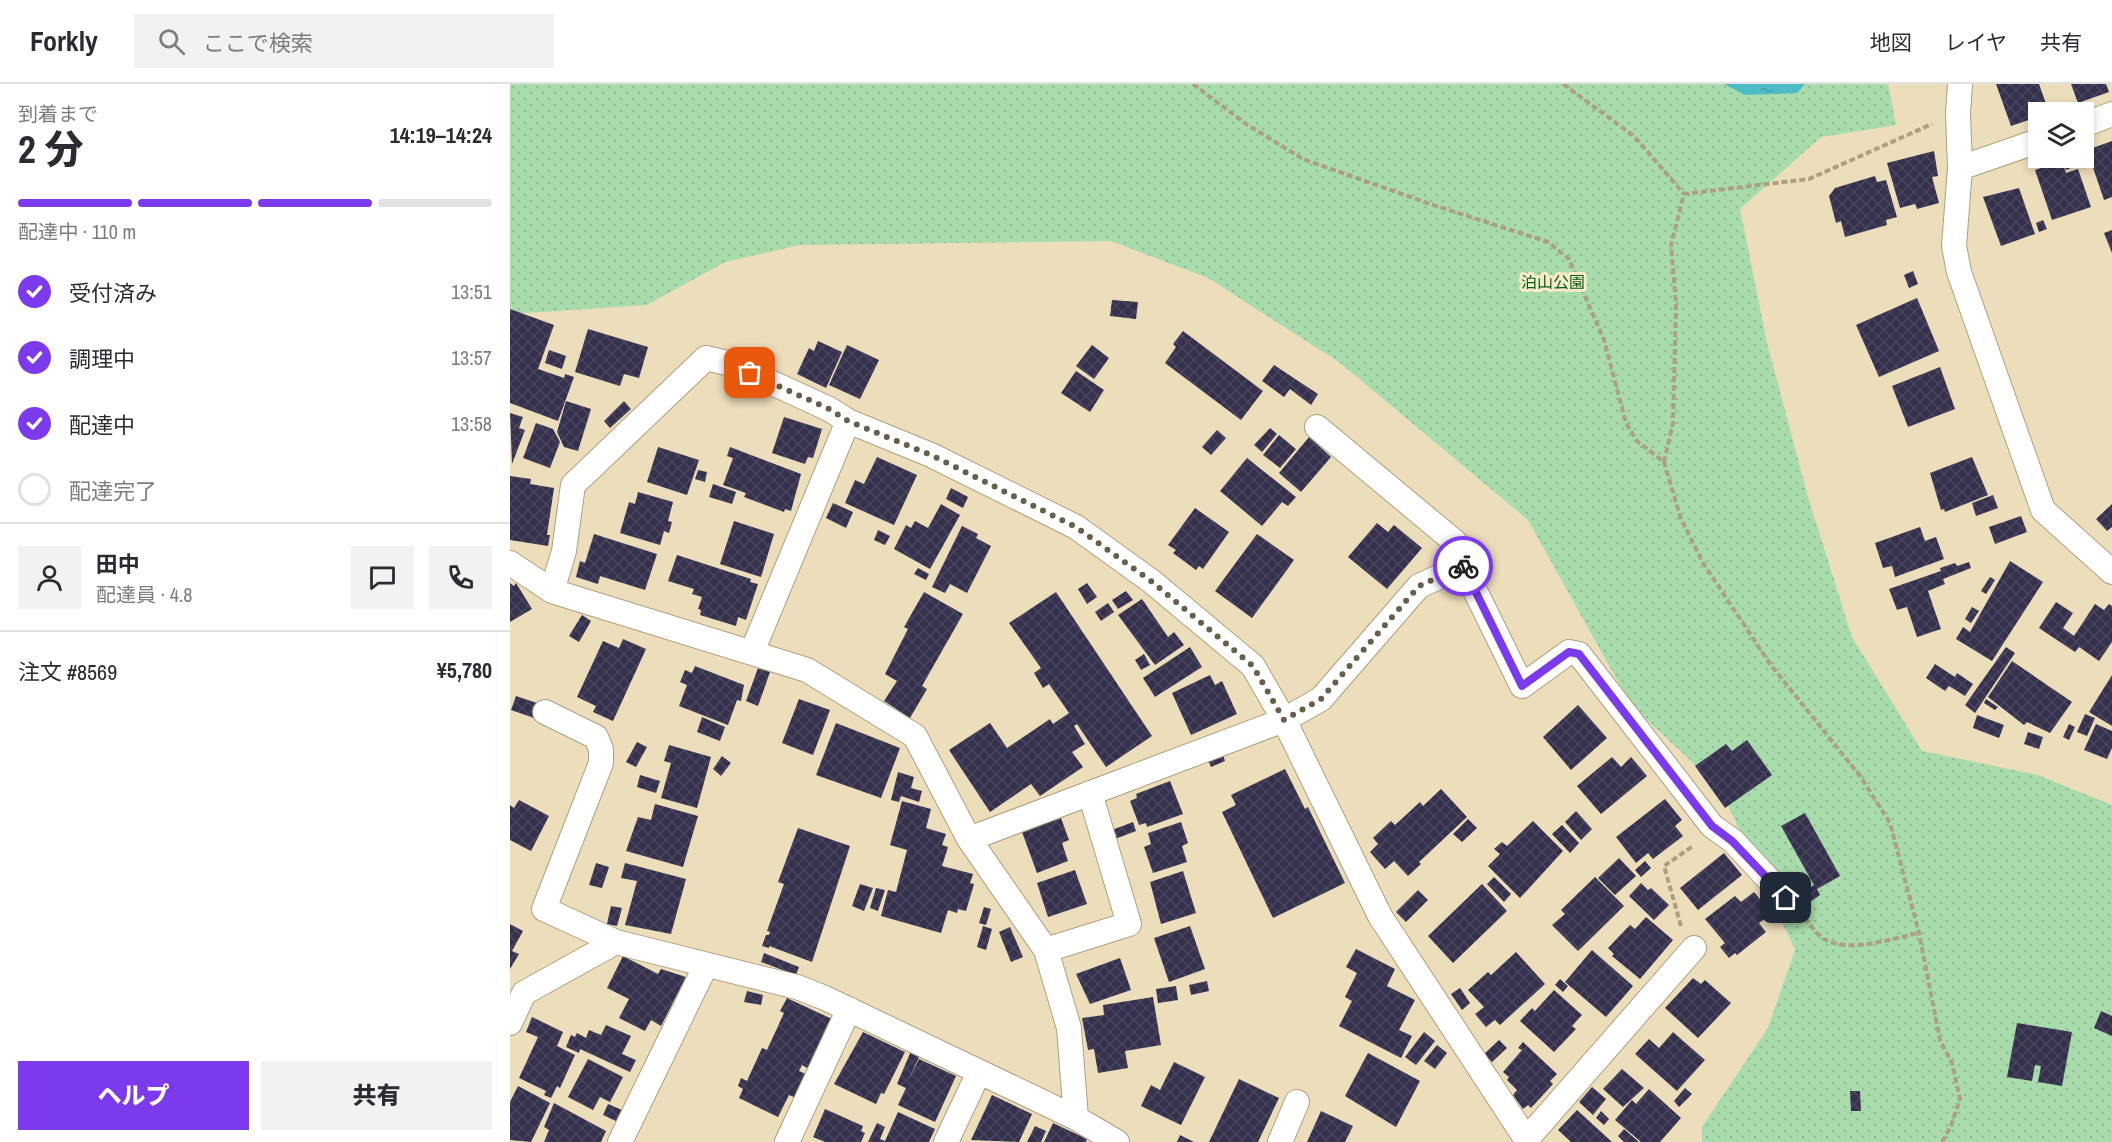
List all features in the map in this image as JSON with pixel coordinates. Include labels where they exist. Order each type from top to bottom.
[{"type":"street","points":[[1960,84],[1958,113],[1960,168],[1954,246],[1959,272],[2043,510],[2112,572]]},
{"type":"street","points":[[2094,121],[2112,114]]},
{"type":"street","points":[[1960,168],[2028,144]]},
{"type":"street","points":[[552,591],[564,551],[573,484],[706,358],[731,364],[829,409],[848,421],[931,455],[1076,527],[1151,581],[1253,666],[1284,720],[1380,916],[1443,1016],[1527,1141],[1694,948]]},
{"type":"street","points":[[752,652],[848,421]]},
{"type":"street","points":[[1317,427],[1455,542],[1463,566],[1522,686],[1569,652],[1579,654],[1712,826],[1732,841],[1786,898]]},
{"type":"street","points":[[510,562],[552,591],[807,669],[915,736],[969,839],[1046,950],[1069,1028],[1076,1118]]},
{"type":"street","points":[[969,839],[1284,720],[1321,699],[1419,586],[1463,566]]},
{"type":"street","points":[[545,712],[596,737],[601,763],[544,909],[616,942],[705,967],[797,987],[849,1009],[1076,1118],[1115,1141]]},
{"type":"street","points":[[1046,950],[1128,924],[1090,793]]},
{"type":"street","points":[[510,1023],[524,993],[616,942]]},
{"type":"street","points":[[620,1142],[705,967]]},
{"type":"street","points":[[787,1142],[849,1009]]},
{"type":"street","points":[[946,1142],[979,1072]]},
{"type":"street","points":[[1280,1142],[1297,1102]]},
{"type":"path","points":[[1192,84],[1246,124],[1303,159],[1430,204],[1548,242],[1559,249],[1569,258],[1604,340],[1626,423],[1637,441],[1664,462]]},
{"type":"path","points":[[1563,84],[1634,136],[1684,194]]},
{"type":"path","points":[[1684,194],[1809,179],[1958,113]]},
{"type":"path","points":[[1684,194],[1671,245],[1676,304],[1674,404],[1673,423],[1664,462],[1681,519],[1703,563],[1770,664],[1860,776],[1890,823],[1919,933],[1940,1040],[1952,1063],[1960,1099],[1951,1126],[1942,1142]]},
{"type":"path","points":[[1694,948],[1686,941],[1664,866],[1694,844],[1712,826]]},
{"type":"path","points":[[1786,898],[1795,903],[1824,939],[1841,944],[1859,945],[1919,933]]},
{"type":"green space","name":"泊山公園","points":[[510,84],[1888,84],[1896,125],[1821,137],[1740,209],[1767,343],[1808,497],[1852,637],[1922,751],[2038,775],[2112,805],[2112,1142],[1702,1142],[1702,1127],[1768,1028],[1795,950],[1720,788],[1631,705],[1528,520],[1339,362],[1208,278],[1111,241],[800,245],[725,262],[647,305],[510,314]]},
{"type":"water","points":[[1724,84],[1805,84],[1797,93],[1745,95]]},
{"type":"building","points":[[1996,84],[2039,84],[2045,102],[2028,102],[2028,120],[2011,126]]},
{"type":"building","points":[[2071,84],[2106,84],[2109,92],[2078,102]]},
{"type":"building","points":[[2112,141],[2112,197],[2104,200],[2093,168],[2094,147]]},
{"type":"building","points":[[1934,151],[1938,176],[1932,177],[1939,203],[1917,209],[1915,204],[1900,208],[1887,163]]},
{"type":"building","points":[[2064,168],[2066,173],[2078,169],[2091,207],[2052,220],[2035,170]]},
{"type":"building","points":[[1875,176],[1877,182],[1886,180],[1897,217],[1886,220],[1887,225],[1845,237],[1841,221],[1836,223],[1829,196],[1835,188]]},
{"type":"building","points":[[2019,188],[2035,234],[2001,246],[1983,197]]},
{"type":"building","points":[[2043,220],[2047,229],[2039,232],[2036,223]]},
{"type":"building","points":[[2112,230],[2112,253],[2104,233]]},
{"type":"building","points":[[1913,271],[1918,284],[1909,288],[1904,275]]},
{"type":"building","points":[[1917,298],[1939,351],[1879,377],[1856,325]]},
{"type":"building","points":[[1112,300],[1138,302],[1136,319],[1110,316]]},
{"type":"building","points":[[510,309],[554,325],[538,369],[564,378],[565,374],[574,377],[558,421],[510,403]]},
{"type":"building","points":[[588,329],[648,347],[639,378],[624,374],[620,386],[575,372]]},
{"type":"building","points":[[1183,331],[1263,391],[1241,420],[1165,363],[1176,347],[1173,344]]},
{"type":"building","points":[[818,341],[842,352],[826,388],[797,374],[809,348],[814,351]]},
{"type":"building","points":[[847,345],[879,360],[860,399],[829,385]]},
{"type":"building","points":[[1092,345],[1109,358],[1094,379],[1076,366]]},
{"type":"building","points":[[549,350],[566,356],[562,369],[545,363]]},
{"type":"building","points":[[1274,365],[1318,394],[1311,405],[1290,389],[1284,397],[1262,381]]},
{"type":"building","points":[[1940,367],[1955,409],[1908,427],[1892,386]]},
{"type":"building","points":[[1076,371],[1104,390],[1090,412],[1061,393]]},
{"type":"building","points":[[566,401],[591,409],[578,451],[564,447],[557,432]]},
{"type":"building","points":[[624,401],[631,409],[610,428],[604,421]]},
{"type":"building","points":[[510,413],[523,417],[519,428],[525,430],[512,464]]},
{"type":"building","points":[[784,417],[822,429],[813,458],[808,457],[805,464],[772,453]]},
{"type":"building","points":[[536,423],[553,429],[560,442],[550,468],[523,458]]},
{"type":"building","points":[[1270,428],[1277,434],[1262,452],[1254,445]]},
{"type":"building","points":[[1217,430],[1226,438],[1211,455],[1202,447]]},
{"type":"building","points":[[1279,435],[1296,449],[1280,468],[1263,455]]},
{"type":"building","points":[[1309,437],[1331,457],[1301,492],[1279,473]]},
{"type":"building","points":[[658,447],[699,460],[687,495],[647,482]]},
{"type":"building","points":[[730,447],[801,474],[791,511],[785,509],[784,512],[744,497],[746,493],[723,485],[733,458],[727,456]]},
{"type":"building","points":[[877,457],[917,475],[894,525],[845,503],[855,480],[864,484]]},
{"type":"building","points":[[1972,457],[1988,495],[1945,512],[1944,509],[1941,510],[1930,473]]},
{"type":"building","points":[[1247,458],[1296,497],[1288,506],[1282,502],[1262,526],[1220,491]]},
{"type":"building","points":[[698,470],[707,472],[705,482],[695,479]]},
{"type":"building","points":[[510,476],[531,479],[530,484],[554,488],[547,535],[550,535],[548,546],[510,540]]},
{"type":"building","points":[[713,484],[736,492],[732,504],[709,497]]},
{"type":"building","points":[[951,488],[968,497],[963,508],[946,499]]},
{"type":"building","points":[[638,492],[673,502],[668,521],[672,522],[669,533],[664,531],[660,545],[620,533],[629,502],[635,504]]},
{"type":"building","points":[[1993,495],[1998,508],[1976,516],[1972,503]]},
{"type":"building","points":[[833,503],[853,512],[846,528],[826,518]]},
{"type":"building","points":[[941,504],[960,515],[930,569],[894,549],[906,525],[911,528],[915,521],[928,528]]},
{"type":"building","points":[[2112,504],[2112,527],[2107,531],[2096,519]]},
{"type":"building","points":[[1195,508],[1229,532],[1203,569],[1199,566],[1196,570],[1173,553],[1176,550],[1168,545]]},
{"type":"building","points":[[2021,516],[2027,532],[1995,544],[1989,527]]},
{"type":"building","points":[[734,521],[774,534],[761,577],[720,564]]},
{"type":"building","points":[[1377,523],[1388,532],[1394,525],[1422,548],[1387,589],[1348,557]]},
{"type":"building","points":[[962,526],[978,534],[976,538],[991,546],[967,593],[950,584],[945,593],[932,587]]},
{"type":"building","points":[[1920,527],[1925,541],[1936,537],[1944,559],[1895,577],[1892,566],[1883,568],[1875,543]]},
{"type":"building","points":[[878,530],[890,536],[885,545],[874,540]]},
{"type":"building","points":[[594,534],[657,554],[645,590],[600,576],[598,584],[576,577],[580,561],[585,563]]},
{"type":"building","points":[[1257,534],[1294,560],[1252,618],[1215,591]]},
{"type":"building","points":[[677,555],[751,579],[750,582],[758,584],[746,620],[738,617],[736,626],[700,615],[701,610],[698,609],[702,597],[692,594],[694,589],[668,581]]},
{"type":"building","points":[[2010,561],[2043,582],[1992,661],[1956,639],[1963,627],[1970,632]]},
{"type":"building","points":[[1969,562],[1971,568],[1943,579],[1945,584],[1928,591],[1941,629],[1917,637],[1907,607],[1897,610],[1889,589],[1941,571],[1940,568],[1955,563],[1957,566]]},
{"type":"building","points":[[918,568],[929,574],[926,580],[914,574]]},
{"type":"building","points":[[1990,577],[1995,580],[1986,594],[1981,591]]},
{"type":"building","points":[[510,583],[514,586],[516,583],[532,609],[510,622]]},
{"type":"building","points":[[1087,583],[1097,597],[1087,604],[1078,589]]},
{"type":"building","points":[[1126,591],[1133,600],[1118,609],[1112,600]]},
{"type":"building","points":[[924,592],[963,614],[922,686],[927,689],[910,718],[884,701],[897,681],[885,674],[908,629],[904,627]]},
{"type":"building","points":[[1056,592],[1152,736],[1106,767],[1077,724],[1074,726],[1085,744],[1072,752],[1083,767],[1040,796],[1031,784],[990,812],[949,750],[990,723],[1007,748],[1050,719],[1053,724],[1069,713],[1049,684],[1043,688],[1034,673],[1041,668],[1009,623]]},
{"type":"building","points":[[1142,599],[1168,637],[1174,632],[1184,645],[1155,665],[1118,615]]},
{"type":"building","points":[[2056,602],[2073,613],[2063,628],[2074,636],[2095,604],[2104,610],[2109,604],[2112,606],[2112,642],[2099,661],[2079,647],[2075,652],[2039,628]]},
{"type":"building","points":[[1108,603],[1114,612],[1101,621],[1095,612]]},
{"type":"building","points":[[1972,607],[1979,611],[1971,623],[1965,619]]},
{"type":"building","points":[[582,615],[591,621],[579,642],[569,636]]},
{"type":"building","points":[[623,639],[646,649],[613,721],[593,712],[596,706],[577,697],[603,641],[619,648]]},
{"type":"building","points":[[1190,647],[1202,667],[1155,697],[1143,678]]},
{"type":"building","points":[[2006,647],[2015,653],[1975,713],[1965,705]]},
{"type":"building","points":[[1144,654],[1150,665],[1141,670],[1135,660]]},
{"type":"building","points":[[2012,661],[2072,702],[2050,733],[2027,722],[2024,725],[1988,697]]},
{"type":"building","points":[[1935,664],[1955,677],[1957,673],[1973,684],[1965,696],[1949,686],[1945,691],[1926,678]]},
{"type":"building","points":[[695,666],[744,685],[741,701],[737,700],[728,725],[679,706],[687,685],[680,682],[685,670],[692,673]]},
{"type":"building","points":[[758,668],[770,672],[758,706],[746,701]]},
{"type":"building","points":[[1210,675],[1215,685],[1222,681],[1237,714],[1191,735],[1172,693]]},
{"type":"building","points":[[2112,675],[2112,726],[2089,712]]},
{"type":"building","points":[[516,696],[543,705],[537,719],[511,710]]},
{"type":"building","points":[[799,699],[830,710],[813,755],[782,743]]},
{"type":"building","points":[[1986,699],[1998,707],[1995,710],[1984,703]]},
{"type":"building","points":[[1578,705],[1607,738],[1571,770],[1543,737]]},
{"type":"building","points":[[2085,714],[2095,718],[2087,736],[2077,732]]},
{"type":"building","points":[[1977,715],[2004,725],[1999,738],[1973,728]]},
{"type":"building","points":[[702,717],[725,727],[720,741],[697,732]]},
{"type":"building","points":[[836,723],[900,748],[881,798],[816,775]]},
{"type":"building","points":[[2069,724],[2075,727],[2069,740],[2063,737]]},
{"type":"building","points":[[2096,724],[2112,731],[2112,748],[2107,759],[2084,750]]},
{"type":"building","points":[[2028,732],[2043,737],[2039,749],[2024,744]]},
{"type":"building","points":[[1747,740],[1772,775],[1725,808],[1695,766],[1726,744],[1732,751]]},
{"type":"building","points":[[637,742],[647,747],[636,767],[626,762]]},
{"type":"building","points":[[669,745],[711,757],[697,808],[661,798],[671,763],[664,761]]},
{"type":"building","points":[[1223,755],[1225,761],[1211,767],[1208,760]]},
{"type":"building","points":[[722,756],[731,763],[721,776],[713,769]]},
{"type":"building","points":[[1612,757],[1621,767],[1631,757],[1647,776],[1601,814],[1577,786]]},
{"type":"building","points":[[1285,769],[1305,809],[1308,807],[1345,883],[1273,918],[1222,812],[1236,805],[1231,795]]},
{"type":"building","points":[[898,772],[914,777],[911,788],[922,791],[919,802],[901,796],[899,802],[891,800]]},
{"type":"building","points":[[640,775],[660,781],[656,793],[637,787]]},
{"type":"building","points":[[1170,781],[1183,814],[1147,827],[1146,823],[1139,825],[1130,801],[1137,798],[1136,794]]},
{"type":"building","points":[[1441,789],[1467,817],[1419,862],[1421,864],[1408,876],[1394,861],[1385,869],[1370,852],[1378,844],[1373,838],[1391,821],[1395,825],[1420,802],[1423,806]]},
{"type":"building","points":[[1665,799],[1682,820],[1675,826],[1683,836],[1653,859],[1648,853],[1636,863],[1616,837]]},
{"type":"building","points":[[519,800],[549,816],[531,851],[510,840],[510,805],[514,808]]},
{"type":"building","points":[[902,801],[931,809],[926,828],[946,834],[942,845],[948,847],[942,866],[973,874],[970,883],[974,884],[966,911],[958,909],[957,913],[948,910],[941,933],[881,916],[888,890],[896,892],[907,850],[890,845]]},
{"type":"building","points":[[655,804],[698,816],[683,867],[626,851],[638,817],[651,820]]},
{"type":"building","points":[[1576,811],[1592,829],[1581,840],[1565,822]]},
{"type":"building","points":[[1805,813],[1840,876],[1817,889],[1820,895],[1804,906],[1797,896],[1801,894],[1799,891],[1807,885],[1810,888],[1814,885],[1781,826]]},
{"type":"building","points":[[1061,818],[1069,840],[1062,843],[1068,861],[1037,873],[1022,832]]},
{"type":"building","points":[[1468,819],[1477,828],[1462,842],[1453,834]]},
{"type":"building","points":[[1533,821],[1563,851],[1520,898],[1488,866],[1500,854],[1494,849],[1502,842],[1507,846]]},
{"type":"building","points":[[1133,822],[1136,831],[1115,839],[1112,830]]},
{"type":"building","points":[[1181,822],[1188,843],[1182,846],[1187,862],[1153,873],[1144,847],[1151,844],[1148,833]]},
{"type":"building","points":[[1562,825],[1579,843],[1570,853],[1552,834]]},
{"type":"building","points":[[798,828],[850,846],[812,962],[769,946],[769,948],[762,946],[766,935],[770,932],[767,931],[784,884],[778,882]]},
{"type":"building","points":[[1724,853],[1742,875],[1698,910],[1680,888]]},
{"type":"building","points":[[1619,858],[1636,876],[1615,895],[1598,878]]},
{"type":"building","points":[[1645,861],[1651,868],[1641,877],[1635,870]]},
{"type":"building","points":[[596,863],[609,867],[602,888],[589,885]]},
{"type":"building","points":[[625,863],[686,879],[671,934],[625,925],[637,881],[621,878]]},
{"type":"building","points":[[1075,870],[1087,904],[1048,917],[1037,883]]},
{"type":"building","points":[[1183,871],[1196,913],[1161,924],[1150,882]]},
{"type":"building","points":[[1494,877],[1511,894],[1504,902],[1487,884]]},
{"type":"building","points":[[1595,877],[1624,906],[1578,951],[1552,925],[1565,914],[1561,910]]},
{"type":"building","points":[[1641,883],[1648,890],[1651,888],[1669,905],[1654,920],[1629,896]]},
{"type":"building","points":[[860,884],[873,888],[864,911],[852,906]]},
{"type":"building","points":[[1482,884],[1507,911],[1453,963],[1428,936]]},
{"type":"building","points":[[876,888],[885,890],[878,911],[870,908]]},
{"type":"building","points":[[1418,890],[1428,900],[1406,922],[1396,912]]},
{"type":"building","points":[[1754,892],[1772,914],[1759,923],[1766,932],[1737,955],[1735,953],[1729,958],[1720,947],[1725,943],[1705,919],[1735,896],[1741,902]]},
{"type":"building","points":[[611,906],[622,908],[617,926],[607,924]]},
{"type":"building","points":[[984,907],[991,909],[986,925],[979,923]]},
{"type":"building","points":[[1646,917],[1673,940],[1640,979],[1612,956],[1614,954],[1608,948],[1630,925],[1635,929]]},
{"type":"building","points":[[510,924],[523,931],[512,951],[519,954],[510,969]]},
{"type":"building","points":[[983,926],[992,929],[986,950],[977,947]]},
{"type":"building","points":[[1190,926],[1205,969],[1169,982],[1154,938]]},
{"type":"building","points":[[1010,927],[1023,957],[1011,962],[999,932]]},
{"type":"building","points":[[1356,949],[1395,969],[1387,986],[1415,1000],[1399,1030],[1412,1036],[1401,1058],[1339,1026],[1352,1001],[1345,997],[1357,973],[1346,967]]},
{"type":"building","points":[[1592,950],[1633,986],[1606,1017],[1565,982]]},
{"type":"building","points":[[1516,952],[1545,984],[1500,1025],[1495,1020],[1486,1027],[1475,1014],[1484,1007],[1468,990],[1488,972],[1491,975]]},
{"type":"building","points":[[764,953],[799,967],[796,975],[761,962]]},
{"type":"building","points":[[623,956],[658,974],[661,969],[686,977],[661,1026],[651,1020],[645,1031],[619,1018],[629,999],[607,988]]},
{"type":"building","points":[[1120,958],[1131,990],[1090,1004],[1076,974]]},
{"type":"building","points":[[1693,978],[1701,984],[1705,980],[1731,1003],[1698,1038],[1665,1008]]},
{"type":"building","points":[[1560,979],[1568,986],[1563,992],[1555,985]]},
{"type":"building","points":[[1207,981],[1209,991],[1191,995],[1189,985]]},
{"type":"building","points":[[1176,986],[1178,1000],[1158,1003],[1156,989]]},
{"type":"building","points":[[1460,988],[1470,1003],[1462,1010],[1451,994]]},
{"type":"building","points":[[1554,990],[1582,1015],[1572,1026],[1576,1029],[1554,1052],[1520,1021],[1532,1008],[1535,1011]]},
{"type":"building","points":[[747,991],[763,995],[761,1005],[744,1002]]},
{"type":"building","points":[[1153,997],[1161,1045],[1125,1051],[1128,1068],[1098,1073],[1094,1049],[1088,1050],[1082,1018],[1104,1015],[1103,1005]]},
{"type":"building","points":[[787,998],[832,1019],[809,1069],[802,1065],[799,1071],[808,1075],[796,1098],[789,1095],[778,1117],[739,1098],[743,1089],[738,1086],[741,1078],[747,1081],[762,1048],[767,1050],[784,1013],[780,1011]]},
{"type":"building","points":[[2101,1011],[2112,1016],[2112,1036],[2094,1028]]},
{"type":"building","points":[[532,1017],[563,1032],[557,1046],[575,1055],[560,1088],[557,1086],[551,1098],[544,1095],[546,1091],[519,1078],[538,1037],[526,1032]]},
{"type":"building","points":[[2017,1023],[2072,1032],[2062,1086],[2038,1082],[2041,1066],[2035,1065],[2032,1081],[2007,1077]]},
{"type":"building","points":[[606,1025],[631,1036],[622,1054],[636,1060],[630,1072],[580,1049],[579,1053],[566,1047],[571,1035],[575,1037],[577,1033],[586,1038],[589,1030],[601,1035]]},
{"type":"building","points":[[863,1032],[905,1052],[884,1094],[881,1093],[876,1104],[834,1084]]},
{"type":"building","points":[[1424,1032],[1435,1041],[1416,1065],[1405,1057]]},
{"type":"building","points":[[1673,1032],[1705,1060],[1677,1091],[1635,1054],[1649,1039],[1659,1048]]},
{"type":"building","points":[[1499,1040],[1507,1048],[1492,1062],[1484,1054]]},
{"type":"building","points":[[1523,1042],[1557,1074],[1550,1081],[1553,1084],[1531,1108],[1528,1105],[1523,1109],[1513,1095],[1517,1090],[1503,1072],[1522,1050],[1518,1048]]},
{"type":"building","points":[[1437,1045],[1447,1053],[1435,1069],[1424,1061]]},
{"type":"building","points":[[911,1051],[920,1055],[908,1081],[919,1059],[956,1076],[935,1122],[898,1105],[906,1088],[897,1084]]},
{"type":"building","points":[[1368,1053],[1420,1081],[1396,1127],[1345,1096]]},
{"type":"building","points":[[588,1059],[623,1077],[610,1102],[600,1097],[593,1110],[568,1097]]},
{"type":"building","points":[[1174,1062],[1205,1077],[1181,1125],[1141,1106],[1151,1085],[1160,1090]]},
{"type":"building","points":[[1622,1069],[1644,1088],[1623,1107],[1603,1089]]},
{"type":"building","points":[[1239,1079],[1279,1098],[1258,1142],[1209,1142]]},
{"type":"building","points":[[518,1086],[550,1103],[531,1142],[510,1140],[510,1102]]},
{"type":"building","points":[[1592,1087],[1606,1099],[1593,1115],[1579,1102]]},
{"type":"building","points":[[1685,1088],[1692,1094],[1679,1107],[1674,1101]]},
{"type":"building","points":[[1649,1089],[1681,1118],[1660,1142],[1641,1142],[1615,1120],[1632,1100],[1636,1104]]},
{"type":"building","points":[[1850,1091],[1860,1091],[1861,1111],[1851,1111]]},
{"type":"building","points":[[992,1095],[1032,1114],[1019,1142],[971,1140]]},
{"type":"building","points":[[554,1103],[606,1131],[601,1142],[544,1142],[549,1130],[544,1127]]},
{"type":"building","points":[[608,1104],[622,1110],[618,1122],[603,1115]]},
{"type":"building","points":[[825,1109],[863,1126],[861,1131],[865,1133],[861,1142],[825,1142],[813,1137]]},
{"type":"building","points":[[1577,1110],[1612,1142],[1571,1142],[1558,1130]]},
{"type":"building","points":[[1321,1111],[1353,1126],[1345,1142],[1307,1142]]},
{"type":"building","points":[[1601,1111],[1609,1119],[1604,1125],[1596,1118]]},
{"type":"building","points":[[898,1112],[935,1129],[929,1142],[868,1142],[877,1123],[885,1127],[880,1139],[885,1141]]},
{"type":"building","points":[[1053,1123],[1087,1139],[1086,1142],[1044,1142]]},
{"type":"building","points":[[1035,1126],[1046,1131],[1041,1142],[1027,1142]]},
{"type":"building","points":[[1624,1129],[1639,1142],[1624,1142],[1618,1136]]},
{"type":"building","points":[[1180,1135],[1194,1142],[1177,1142]]},
{"type":"way so far","points":[[750,373],[829,409],[848,421],[931,455],[1076,527],[1151,581],[1253,666],[1284,720],[1321,699],[1419,586],[1463,566]]},
{"type":"route","points":[[1463,566],[1522,686],[1569,652],[1579,654],[1712,826],[1732,841],[1786,898]]}]
